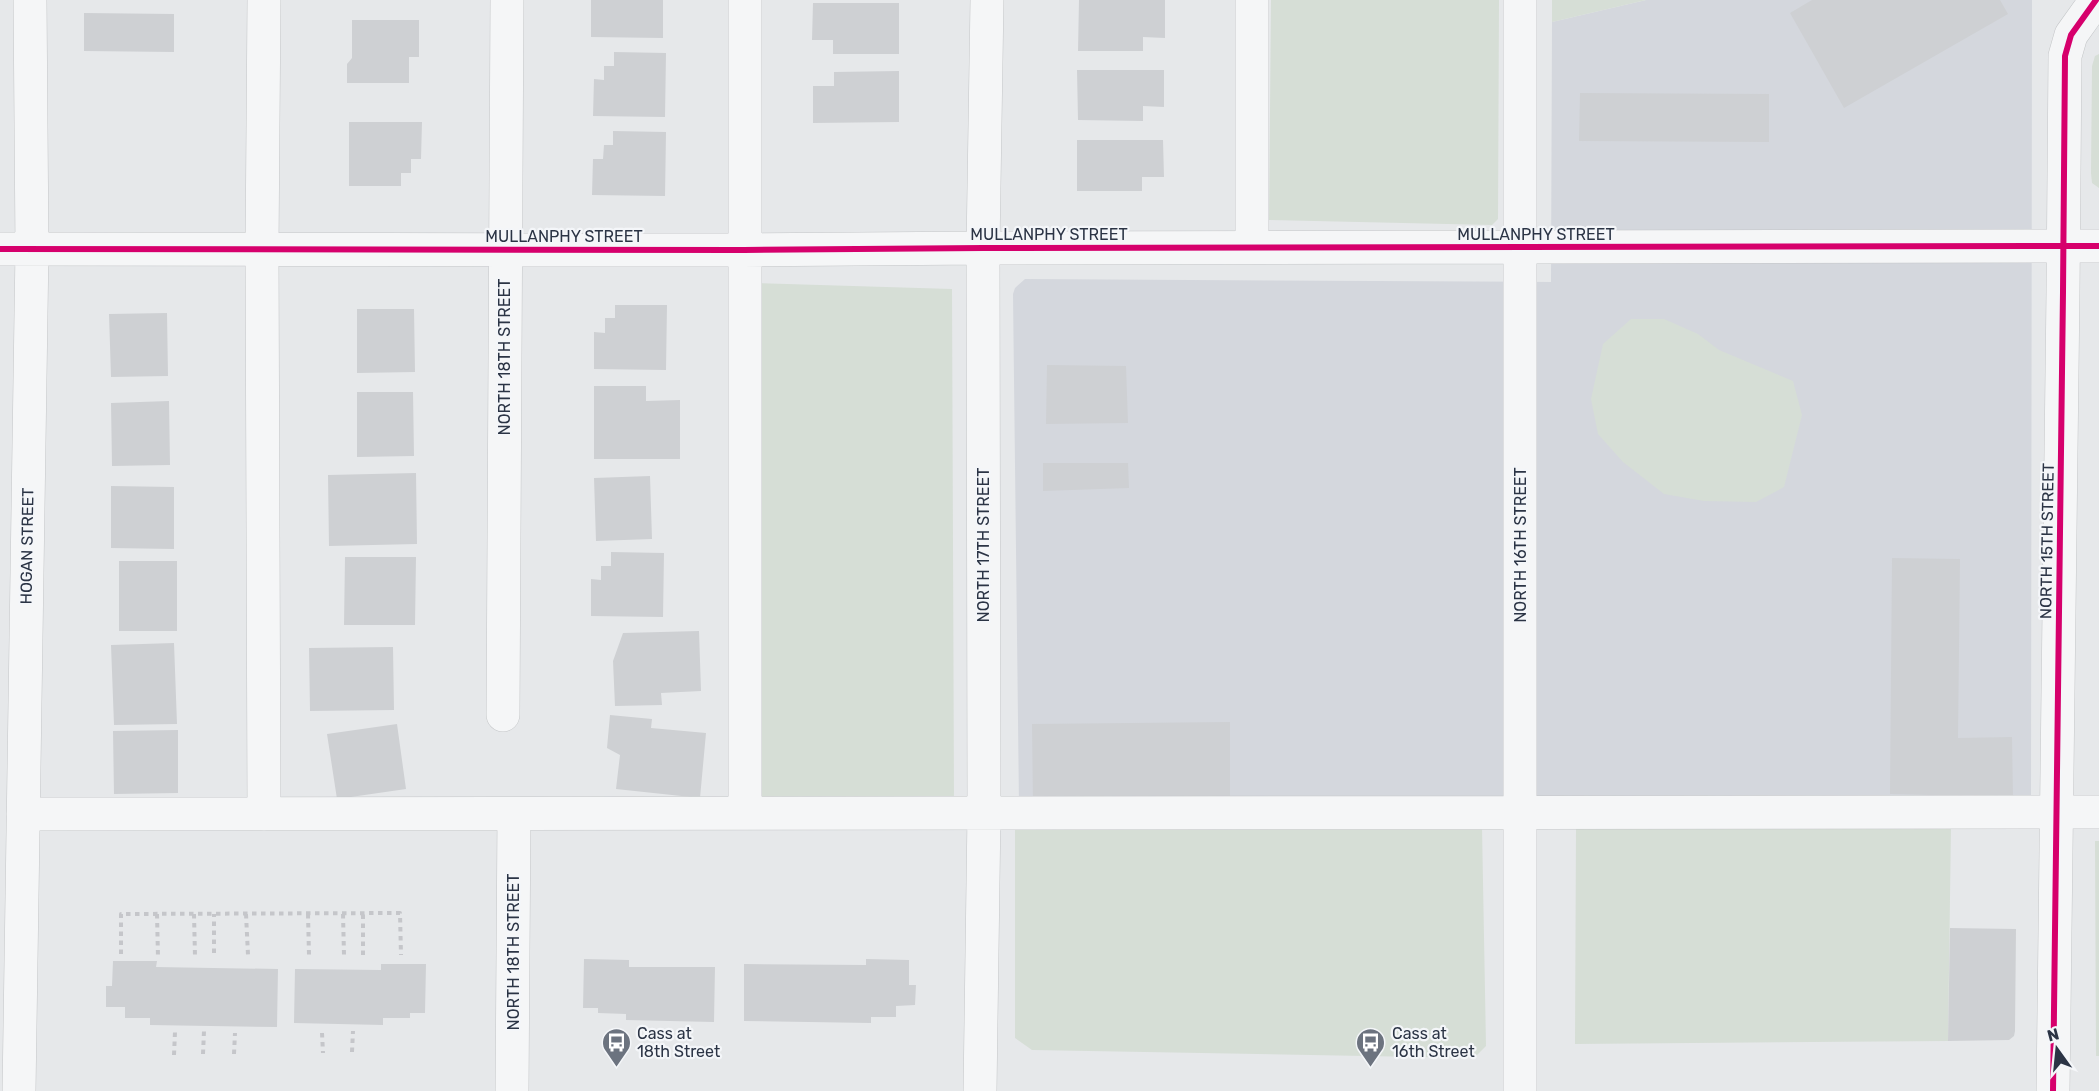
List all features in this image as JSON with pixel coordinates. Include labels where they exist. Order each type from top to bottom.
[{"type":"street","name":"HOGAN STREET","points":[[20,1091],[12,848],[23,814],[16,249],[30,0]]},
{"type":"street","points":[[264,0],[262,249],[264,814]]},
{"type":"street","name":"NORTH 18TH STREET","points":[[503,715],[507,0]]},
{"type":"street","points":[[745,0],[746,813]]},
{"type":"street","name":"NORTH 17TH STREET","points":[[980,1091],[984,813],[983,248],[987,0]]},
{"type":"street","points":[[1252,0],[1252,248]]},
{"type":"street","name":"NORTH 16TH STREET","points":[[1520,0],[1520,1091]]},
{"type":"street","name":"NORTH 15TH STREET","points":[[2053,1091],[2064,56],[2071,35],[2096,0]]},
{"type":"street","name":"MULLANPHY STREET","points":[[16,249],[744,250],[2099,246]]},
{"type":"street","points":[[23,814],[2099,812]]},
{"type":"street","name":"NORTH 18TH STREET","points":[[512,1091],[514,814]]},
{"type":"path","points":[[121,954],[121,914],[400,913],[401,955]]},
{"type":"path","points":[[157,914],[158,957]]},
{"type":"path","points":[[194,914],[195,956]]},
{"type":"path","points":[[214,914],[214,953]]},
{"type":"path","points":[[246,914],[248,955]]},
{"type":"path","points":[[308,914],[309,955]]},
{"type":"path","points":[[343,914],[344,955]]},
{"type":"path","points":[[363,914],[363,955]]},
{"type":"path","points":[[203,1054],[204,1031]]},
{"type":"path","points":[[352,1052],[353,1031]]},
{"type":"path","points":[[174,1055],[175,1032]]},
{"type":"path","points":[[234,1054],[235,1033]]},
{"type":"path","points":[[322,1033],[323,1053]]},
{"type":"shaded area","points":[[1271,0],[1499,0],[1498,219],[1492,225],[1269,220]]},
{"type":"shaded area","points":[[1552,0],[1646,0],[1552,22]]},
{"type":"shaded area","points":[[1646,0],[2032,0],[2031,799],[1019,806],[1013,294],[1015,288],[1025,279],[1551,282],[1552,22]]},
{"type":"shaded area","points":[[2099,54],[2099,188],[2092,183],[2091,173],[2092,66],[2095,56]]},
{"type":"shaded area","points":[[757,283],[952,289],[954,800],[761,799]]},
{"type":"shaded area","points":[[1631,319],[1664,319],[1698,334],[1719,350],[1793,381],[1802,415],[1784,487],[1756,502],[1704,501],[1664,494],[1623,462],[1598,434],[1591,399],[1603,344]]},
{"type":"shaded area","points":[[1482,827],[1486,1046],[1474,1058],[1032,1050],[1015,1038],[1015,829]]},
{"type":"shaded area","points":[[1951,827],[1948,1041],[1575,1044],[1576,829]]},
{"type":"shaded area","points":[[2095,841],[2099,841],[2099,1056],[2096,1056]]},
{"type":"building","points":[[591,0],[663,0],[663,38],[591,37]]},
{"type":"building","points":[[1079,0],[1165,0],[1165,38],[1143,37],[1143,51],[1078,51]]},
{"type":"building","points":[[1812,0],[2000,0],[2008,14],[1844,108],[1790,13]]},
{"type":"building","points":[[813,3],[899,3],[899,54],[833,54],[833,40],[812,40]]},
{"type":"building","points":[[84,13],[174,14],[174,52],[84,51]]},
{"type":"building","points":[[352,20],[419,20],[419,57],[409,57],[409,83],[347,83],[347,64],[352,58]]},
{"type":"building","points":[[614,52],[666,53],[665,117],[593,116],[594,79],[604,80],[604,66],[614,66]]},
{"type":"building","points":[[1077,70],[1164,70],[1164,107],[1143,106],[1143,121],[1078,120]]},
{"type":"building","points":[[899,71],[899,122],[813,123],[813,86],[834,86],[834,72]]},
{"type":"building","points":[[1580,93],[1769,94],[1769,142],[1579,141]]},
{"type":"building","points":[[349,122],[422,122],[421,159],[411,159],[411,173],[401,173],[401,186],[349,186]]},
{"type":"building","points":[[613,131],[666,132],[665,196],[592,195],[593,159],[603,159],[604,145],[613,145]]},
{"type":"building","points":[[1077,140],[1163,140],[1164,177],[1142,177],[1142,191],[1077,191]]},
{"type":"building","points":[[615,305],[667,305],[666,370],[594,369],[594,332],[605,333],[605,318],[615,318]]},
{"type":"building","points":[[357,309],[414,309],[415,372],[357,373]]},
{"type":"building","points":[[167,313],[168,376],[111,377],[109,314]]},
{"type":"building","points":[[1047,365],[1126,366],[1128,423],[1046,424]]},
{"type":"building","points":[[594,386],[646,386],[646,401],[680,400],[680,459],[594,459]]},
{"type":"building","points":[[357,392],[413,392],[414,456],[357,457]]},
{"type":"building","points":[[169,401],[170,465],[112,466],[111,403]]},
{"type":"building","points":[[1043,463],[1128,463],[1129,488],[1043,491]]},
{"type":"building","points":[[416,473],[417,544],[329,546],[328,475]]},
{"type":"building","points":[[650,476],[652,539],[596,541],[594,478]]},
{"type":"building","points":[[111,486],[174,487],[174,549],[111,548]]},
{"type":"building","points":[[611,552],[664,553],[663,617],[591,616],[591,579],[601,580],[601,566],[611,566]]},
{"type":"building","points":[[345,557],[416,557],[415,625],[344,625]]},
{"type":"building","points":[[1892,558],[1960,559],[1958,738],[2012,737],[2013,797],[1890,794]]},
{"type":"building","points":[[119,561],[177,561],[177,631],[119,631]]},
{"type":"building","points":[[699,631],[701,691],[661,693],[662,705],[615,706],[613,661],[623,633]]},
{"type":"building","points":[[174,643],[177,724],[114,725],[111,645]]},
{"type":"building","points":[[393,647],[394,710],[310,711],[309,648]]},
{"type":"building","points":[[610,715],[652,719],[651,728],[706,733],[700,798],[616,789],[620,755],[607,748]]},
{"type":"building","points":[[1230,722],[1230,802],[1033,805],[1032,724]]},
{"type":"building","points":[[397,724],[406,789],[337,799],[327,734]]},
{"type":"building","points":[[178,730],[178,793],[114,794],[113,731]]},
{"type":"building","points":[[1950,928],[2016,929],[2015,1031],[2014,1036],[2009,1040],[1948,1041]]},
{"type":"building","points":[[584,959],[629,960],[629,967],[715,967],[714,1022],[626,1020],[626,1014],[598,1013],[598,1008],[583,1008]]},
{"type":"building","points":[[866,959],[909,960],[909,985],[916,985],[915,1005],[896,1006],[896,1017],[871,1017],[871,1023],[744,1021],[744,964],[866,965]]},
{"type":"building","points":[[113,961],[157,961],[156,967],[278,969],[277,1027],[150,1025],[150,1018],[125,1018],[125,1007],[106,1007],[106,986],[112,986]]},
{"type":"building","points":[[381,964],[426,964],[425,1013],[410,1013],[410,1018],[383,1018],[383,1025],[294,1023],[295,969],[381,970]]},
{"type":"cycle path","points":[[2053,1091],[2065,56],[2071,35],[2096,0]]},
{"type":"cycle path","points":[[0,249],[744,250],[2099,246]]},
{"type":"place","name":"Cass at 18th Street","points":[[616,1068]]},
{"type":"place","name":"Cass at 16th Street","points":[[1371,1068]]}]
